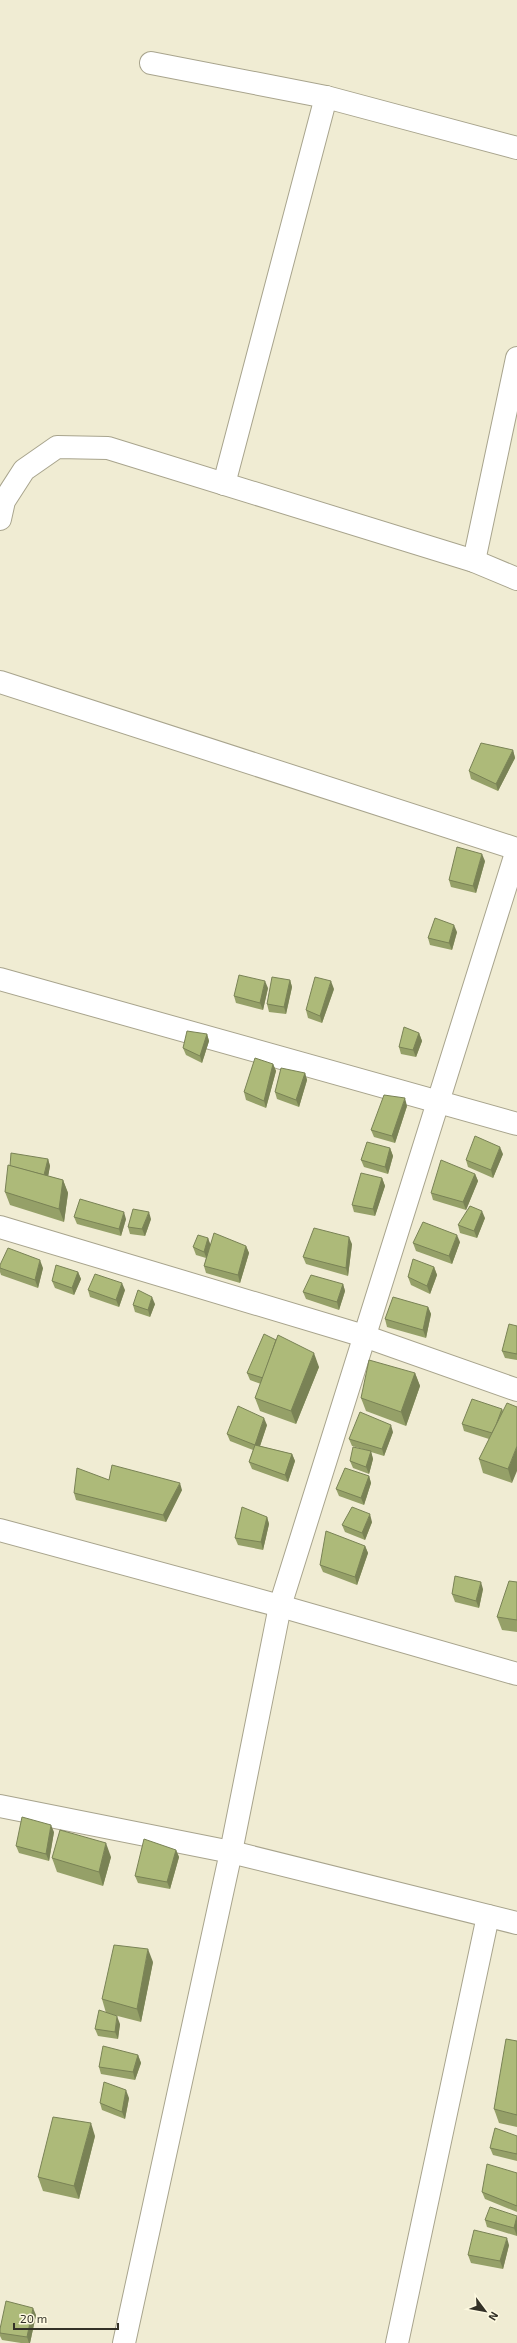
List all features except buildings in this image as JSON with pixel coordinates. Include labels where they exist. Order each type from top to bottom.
[{"type":"street","points":[[151,63],[326,97],[517,148]]},
{"type":"street","points":[[224,484],[326,97]]},
{"type":"street","points":[[474,561],[517,358]]},
{"type":"street","points":[[0,519],[4,501],[24,470],[57,447],[108,448],[474,561],[517,580]]},
{"type":"street","points":[[0,682],[517,850],[280,1606],[231,1852],[124,2343]]},
{"type":"street","points":[[0,979],[438,1100],[517,1124]]},
{"type":"street","points":[[0,1227],[364,1336],[517,1390]]},
{"type":"street","points":[[0,1530],[280,1606],[517,1674]]},
{"type":"street","points":[[0,1806],[231,1852],[517,1923]]},
{"type":"street","points":[[396,2343],[488,1916]]}]
